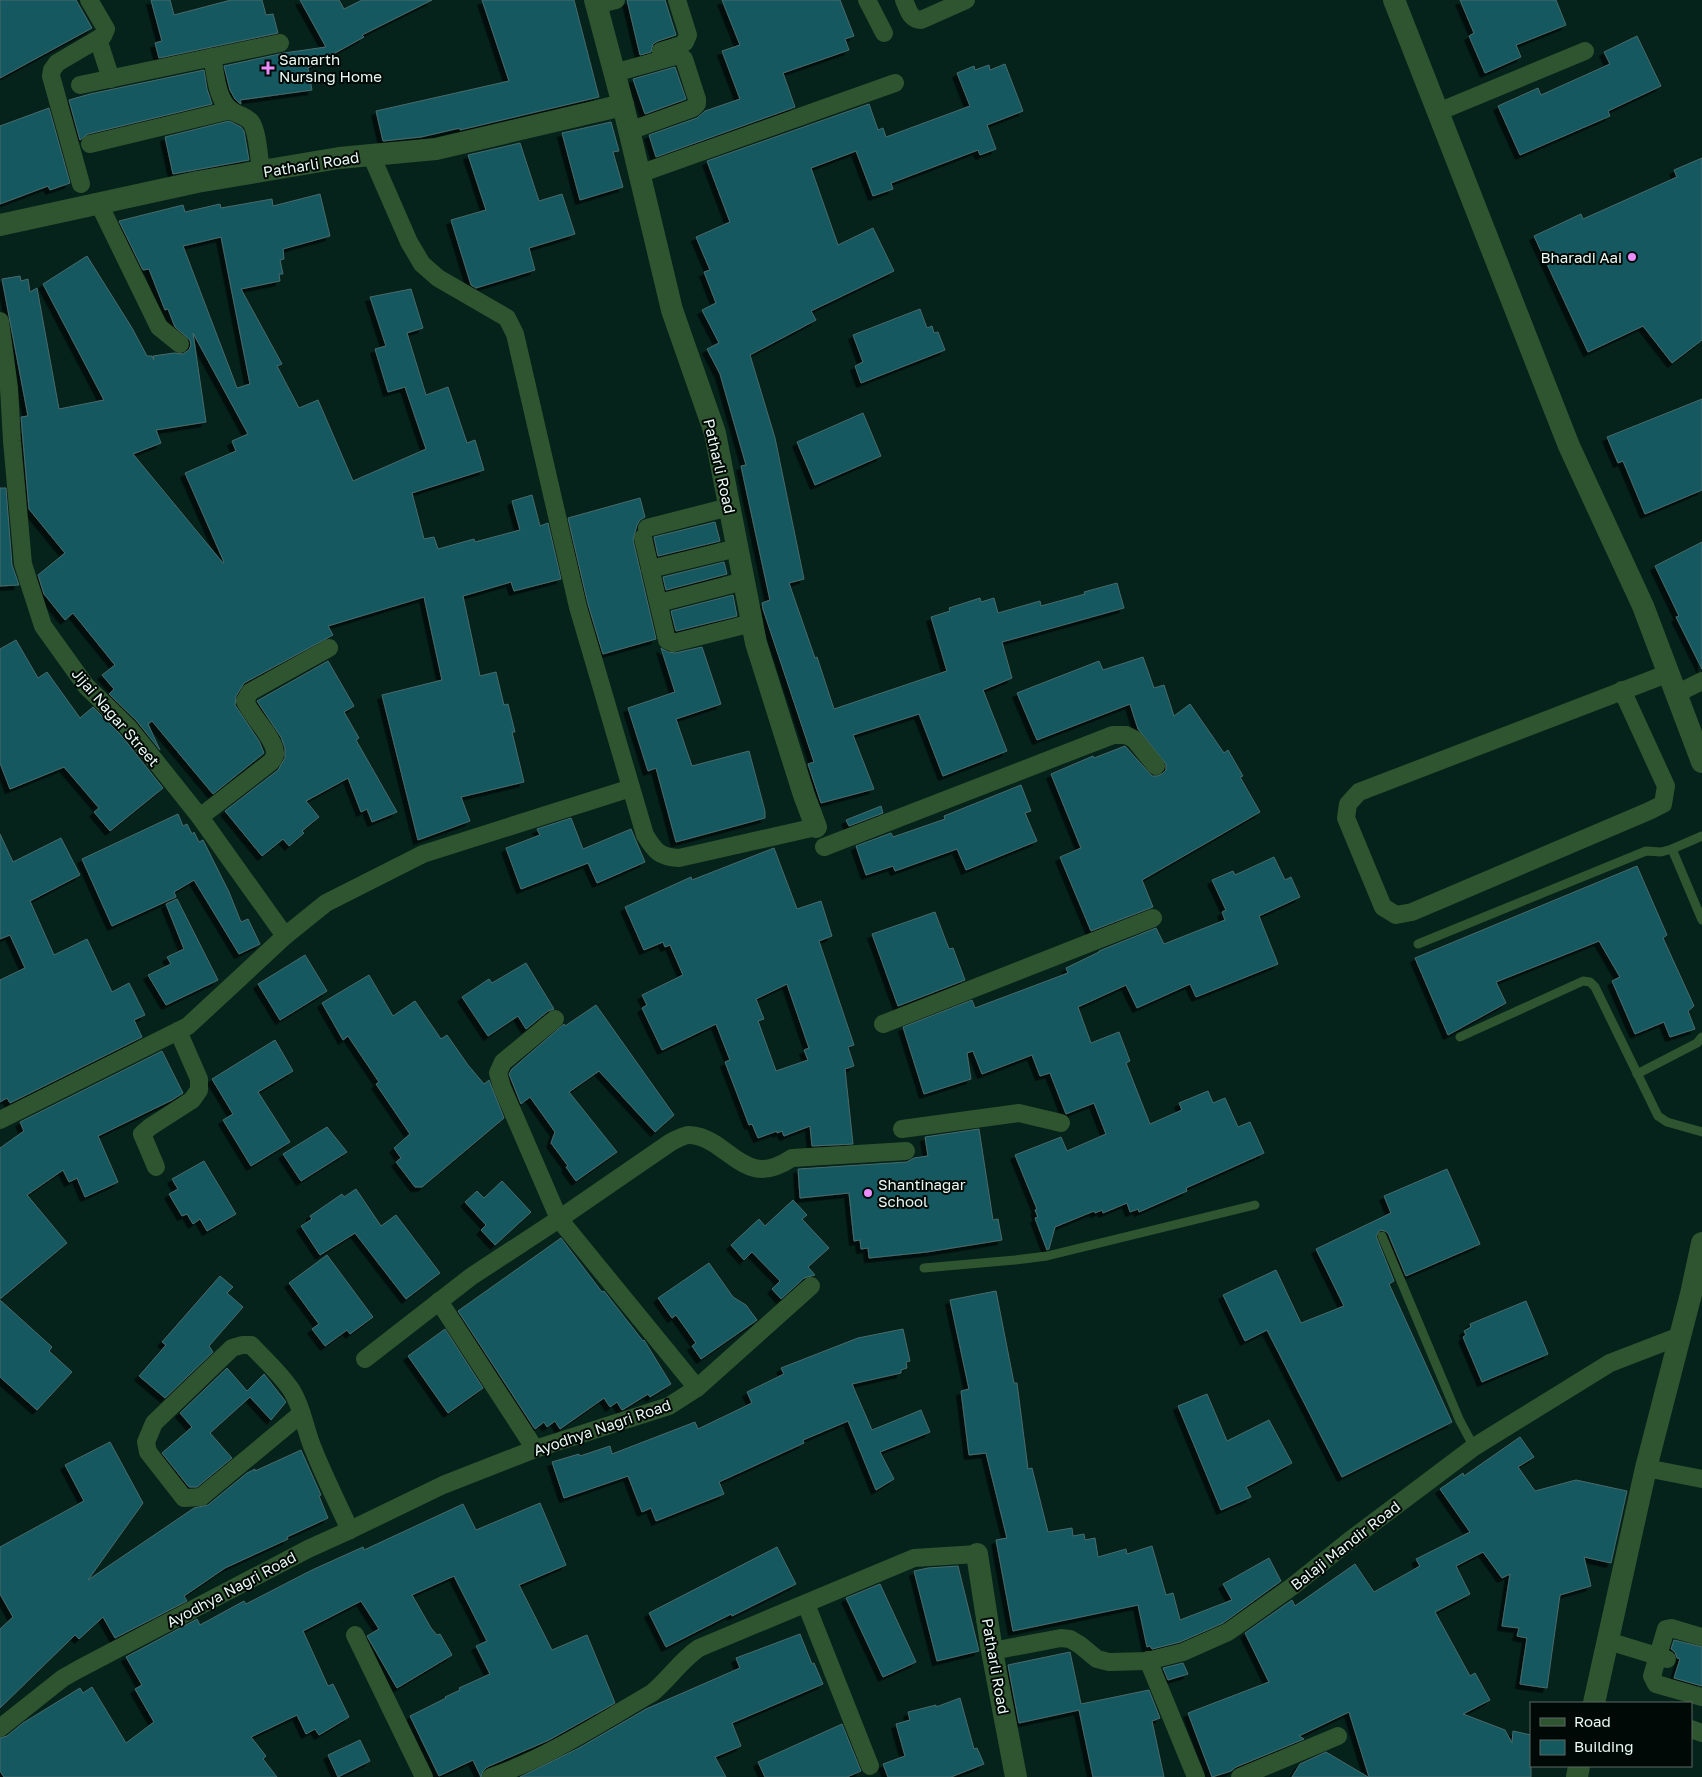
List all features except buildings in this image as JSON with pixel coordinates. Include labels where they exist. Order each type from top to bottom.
[{"type":"street","points":[[81,184],[51,76],[52,70],[57,63],[103,36],[106,29],[89,0]]},
{"type":"street","points":[[613,69],[685,42],[688,35],[677,0]]},
{"type":"street","points":[[867,0],[884,33]]},
{"type":"street","points":[[904,0],[911,16],[915,20],[921,20],[966,0]]},
{"type":"street","points":[[1394,0],[1569,446],[1643,606],[1702,762]]},
{"type":"street","name":"Patharli Road","points":[[603,2],[613,69],[672,310],[715,433],[756,642],[804,795],[820,837]]},
{"type":"street","points":[[98,39],[110,79]]},
{"type":"street","points":[[80,85],[280,43]]},
{"type":"street","points":[[1438,112],[1585,51]]},
{"type":"street","points":[[613,69],[679,55],[684,59],[698,99],[697,104],[693,108],[629,131]]},
{"type":"street","points":[[212,58],[220,96],[231,110],[246,117],[254,127],[261,171]]},
{"type":"street","points":[[639,174],[894,83]]},
{"type":"street","name":"Patharli Road","points":[[0,225],[197,182],[339,158],[436,149],[623,105]]},
{"type":"street","points":[[90,144],[231,110]]},
{"type":"street","points":[[372,155],[409,242],[422,264],[438,278],[507,318],[515,334],[578,607],[646,836],[656,851],[667,857],[678,858],[820,837],[1113,735],[1126,735],[1134,739],[1156,766]]},
{"type":"street","points":[[99,204],[159,327],[180,344]]},
{"type":"street","name":"Jijai Nagar Street","points":[[0,321],[9,388],[23,564],[43,626],[86,686],[129,728],[200,817],[285,936]]},
{"type":"street","points":[[729,507],[645,533],[650,569],[667,640],[674,643],[752,623]]},
{"type":"street","points":[[650,569],[737,548]]},
{"type":"street","points":[[659,603],[744,581]]},
{"type":"street","points":[[200,817],[272,762],[275,755],[274,745],[248,709],[245,701],[250,692],[329,648]]},
{"type":"street","points":[[1622,690],[1666,786],[1663,804],[1412,912],[1396,915],[1383,907],[1346,818],[1348,804],[1359,792],[1622,690],[1668,673]]},
{"type":"street","points":[[1676,694],[1702,681]]},
{"type":"street","points":[[0,1120],[188,1026],[285,936],[326,903],[423,854],[631,788]]},
{"type":"street","points":[[882,1024],[1153,918]]},
{"type":"street","points":[[555,1018],[503,1062],[498,1073],[502,1087],[559,1219],[697,1388]]},
{"type":"street","points":[[156,1167],[142,1134],[192,1100],[199,1090],[199,1079],[178,1030]]},
{"type":"street","points":[[902,1129],[1019,1113],[1061,1124]]},
{"type":"street","points":[[365,1358],[472,1276],[671,1142],[688,1135],[704,1138],[747,1166],[758,1170],[779,1166],[792,1158],[906,1151]]},
{"type":"street","points":[[1598,1702],[1608,1641],[1646,1468],[1680,1336],[1697,1291],[1702,1243]]},
{"type":"street","name":"Ayodhya Nagri Road","points":[[0,1728],[58,1682],[79,1669],[308,1548],[443,1485],[534,1449],[669,1406],[697,1388],[811,1286]]},
{"type":"street","points":[[439,1301],[534,1449]]},
{"type":"street","name":"Balaji Mandir Road","points":[[992,1651],[1061,1638],[1070,1639],[1102,1661],[1148,1660],[1183,1652],[1228,1632],[1293,1586],[1349,1541],[1474,1447],[1610,1363],[1680,1336]]},
{"type":"street","points":[[302,1414],[201,1497],[184,1498],[148,1452],[146,1442],[154,1423],[232,1348],[251,1345],[277,1372],[293,1393],[302,1414],[312,1446],[350,1530]]},
{"type":"street","points":[[1646,1468],[1702,1480]]},
{"type":"street","points":[[491,1777],[512,1770],[549,1753],[652,1693],[686,1657],[699,1648],[914,1558],[978,1554]]},
{"type":"street","name":"Patharli Road","points":[[978,1554],[992,1651],[1016,1777]]},
{"type":"street","points":[[806,1604],[870,1766]]},
{"type":"street","points":[[1702,1637],[1671,1628],[1666,1629],[1663,1657],[1652,1676],[1656,1684],[1702,1697]]},
{"type":"street","points":[[355,1635],[424,1777]]},
{"type":"street","points":[[1608,1641],[1663,1657]]},
{"type":"street","points":[[1148,1660],[1196,1777]]},
{"type":"street","points":[[1240,1777],[1264,1772],[1338,1736]]},
{"type":"lane","points":[[1418,944],[1646,851],[1661,852],[1702,836]]},
{"type":"lane","points":[[1672,849],[1702,920]]},
{"type":"lane","points":[[1460,1036],[1583,981],[1590,982],[1595,987],[1658,1116],[1702,1132]]},
{"type":"lane","points":[[1637,1074],[1697,1042],[1702,1037]]},
{"type":"lane","points":[[924,1268],[1047,1256],[1255,1205]]},
{"type":"lane","points":[[1382,1236],[1459,1419],[1474,1447]]},
{"type":"place","name":"Samarth Nursing Home","points":[[268,68]]},
{"type":"place","name":"Bharadi Aai","points":[[1632,257]]},
{"type":"place","name":"Shantinagar School","points":[[868,1193]]}]
